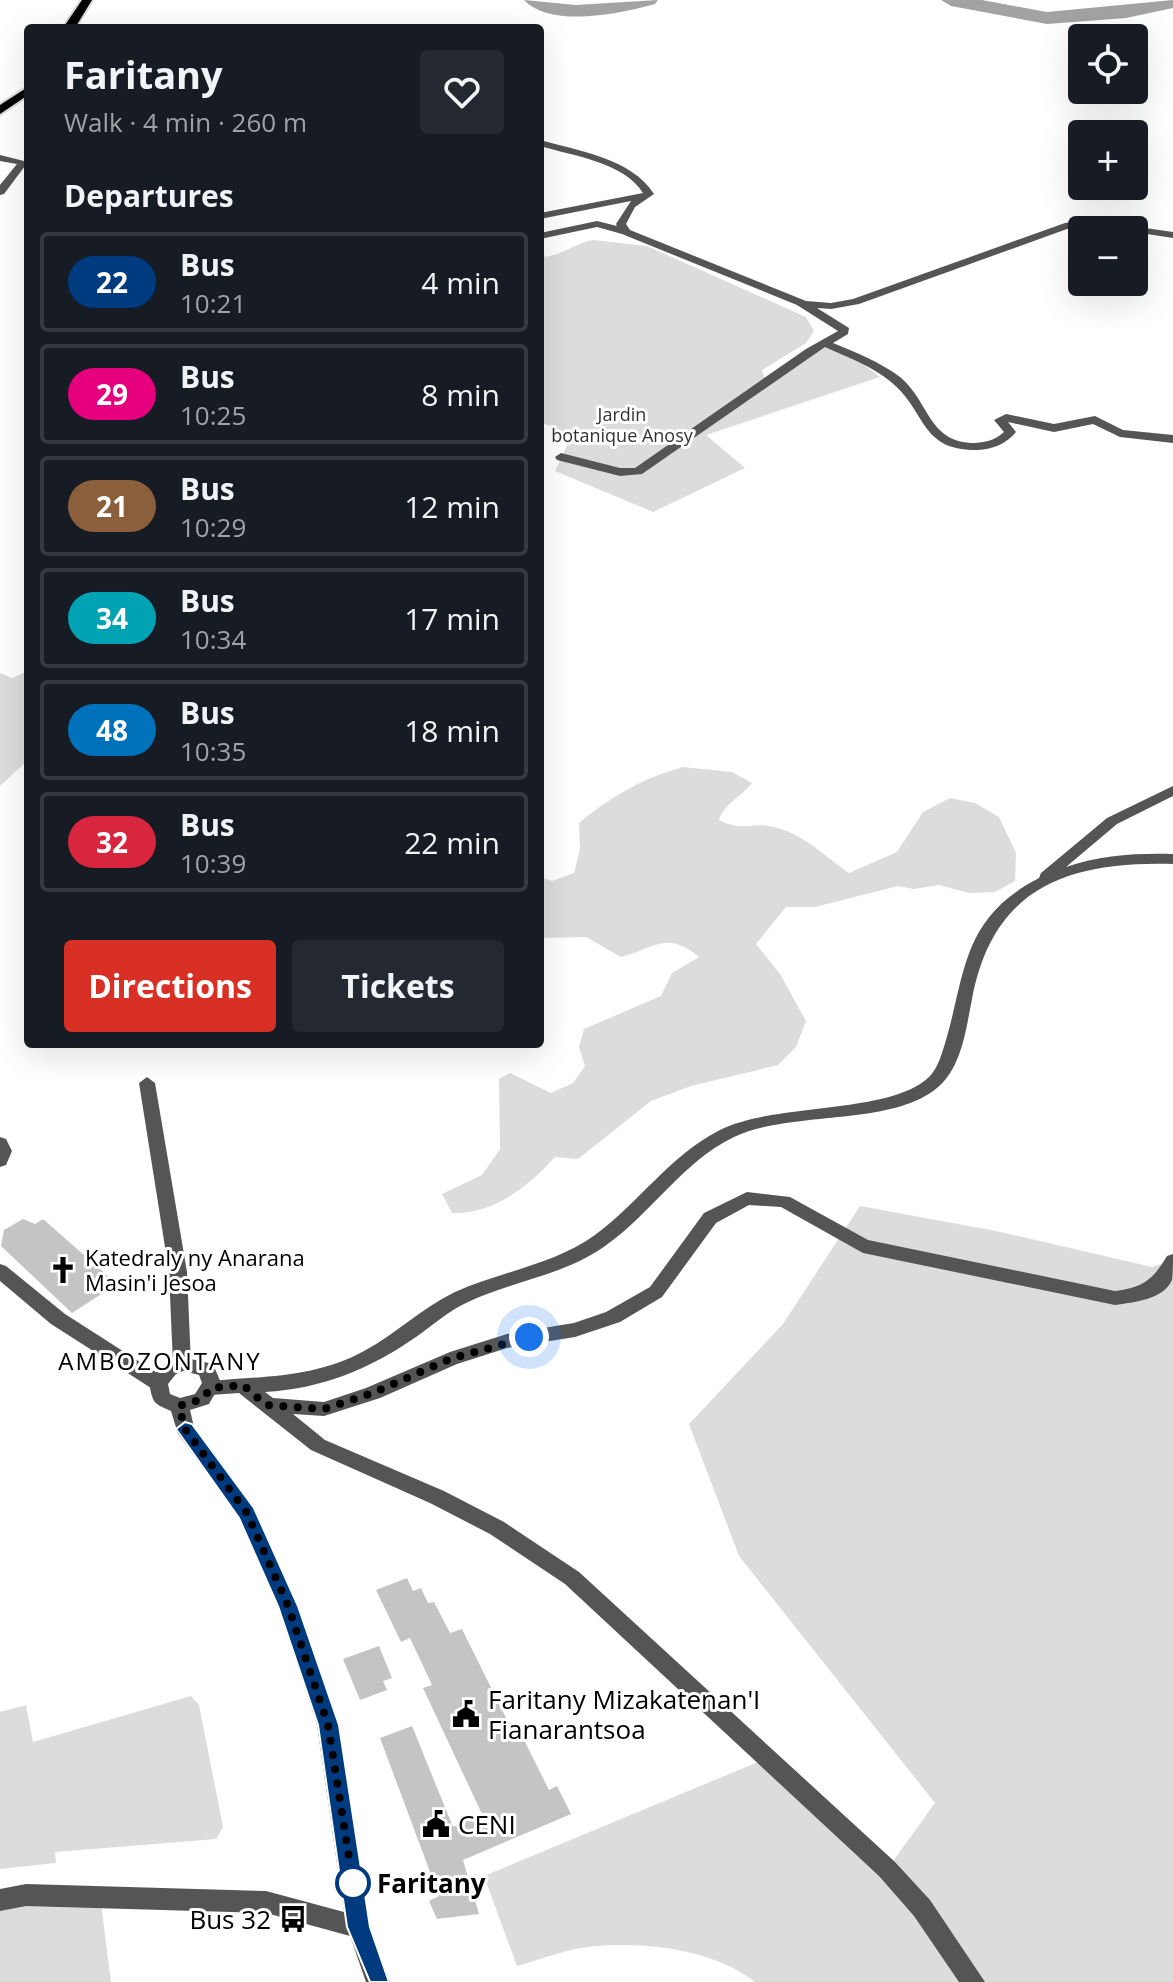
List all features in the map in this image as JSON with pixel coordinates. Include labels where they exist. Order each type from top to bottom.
[{"type":"main road","points":[[72,24],[87,0]]},
{"type":"main road","points":[[0,110],[24,95]]},
{"type":"street","points":[[544,144],[630,173],[645,183],[649,194]]},
{"type":"street","points":[[0,158],[23,162],[0,192]]},
{"type":"street","points":[[544,215],[649,194]]},
{"type":"street","points":[[626,232],[621,224],[631,205],[649,194]]},
{"type":"street","points":[[801,303],[831,306],[855,302],[1065,226],[1090,223],[1173,235]]},
{"type":"street","points":[[544,235],[597,224],[626,232],[801,303],[843,328],[844,332],[638,471],[620,472],[561,457]]},
{"type":"street","points":[[824,343],[898,381],[934,435],[967,447],[989,445],[1006,438],[1010,432],[1000,420],[1006,418],[1054,428],[1095,420],[1120,433],[1173,439]]},
{"type":"street","points":[[211,1388],[287,1385],[332,1376],[385,1349],[463,1296],[562,1264],[602,1239],[692,1152],[731,1132],[808,1114],[877,1107],[929,1086],[951,1056],[973,959],[986,932],[1009,904],[1112,821],[1173,790]]},
{"type":"street","points":[[1040,881],[1116,859],[1173,859]]},
{"type":"street","points":[[147,1083],[179,1277],[182,1364]]},
{"type":"street","points":[[0,1143],[3,1151],[0,1161]]},
{"type":"street","points":[[266,1405],[324,1409],[478,1350],[507,1341],[575,1330],[613,1317],[656,1292],[710,1218],[747,1198],[784,1201],[863,1246],[1115,1298],[1147,1294],[1165,1278],[1173,1261]]},
{"type":"street","points":[[0,1271],[58,1319],[158,1383],[162,1399],[179,1406],[202,1399],[211,1388],[211,1378],[206,1369],[195,1364],[182,1364],[169,1369],[158,1383]]},
{"type":"street","points":[[243,1385],[318,1445],[449,1503],[497,1528],[572,1578],[887,1869],[922,1908],[973,1982]]},
{"type":"street","points":[[179,1406],[192,1439],[247,1513],[288,1606],[328,1725],[358,1927],[378,1982]]},
{"type":"street","points":[[0,1900],[26,1895],[266,1902],[358,1927]]},
{"type":"green space","name":"Jardin botanique Anosy","points":[[593,240],[647,246],[806,317],[814,331],[806,343],[762,370],[766,382],[827,345],[854,357],[880,377],[706,435],[745,468],[653,512],[555,471],[572,435],[544,424],[544,257]]},
{"type":"green space","points":[[0,673],[12,678],[24,673],[24,764],[0,786]]},
{"type":"green space","points":[[683,767],[732,772],[752,783],[724,810],[719,820],[735,826],[766,826],[784,830],[804,840],[849,873],[897,852],[923,812],[950,798],[975,803],[999,817],[1016,853],[1015,881],[995,892],[969,893],[939,885],[914,889],[898,886],[815,907],[786,907],[756,944],[780,974],[806,1021],[796,1047],[778,1065],[691,1086],[651,1101],[578,1159],[555,1157],[509,1197],[482,1209],[452,1213],[442,1194],[482,1175],[500,1149],[499,1079],[510,1073],[551,1093],[573,1083],[585,1066],[579,1047],[584,1029],[661,996],[672,973],[699,957],[678,944],[652,946],[621,957],[586,937],[544,938],[544,878],[552,881],[574,873],[580,849],[579,823],[628,789]]},
{"type":"green space","points":[[860,1206],[996,1231],[1152,1267],[1173,1260],[1173,1982],[755,1982],[720,1962],[700,1955],[636,1945],[585,1947],[517,1966],[484,1876],[770,1757],[888,1868],[935,1803],[739,1556],[689,1424],[783,1324]]},
{"type":"green space","points":[[191,1696],[199,1705],[223,1827],[216,1839],[55,1852],[56,1863],[0,1869],[0,1712],[26,1705],[33,1742]]},
{"type":"green space","points":[[100,1896],[111,1982],[0,1982],[0,1900]]},
{"type":"building","name":"Katedraly ny Anarana Masin'i Jesoa","points":[[23,1219],[35,1224],[43,1219],[117,1284],[72,1313],[1,1246],[4,1230]]},
{"type":"building","name":"Faritany Mizakatenan'I Fianarantsoa","points":[[407,1578],[413,1591],[421,1588],[428,1603],[434,1602],[450,1633],[462,1629],[512,1730],[518,1728],[549,1790],[557,1786],[571,1814],[463,1860],[479,1914],[437,1919],[429,1901],[439,1896],[380,1738],[412,1726],[453,1827],[482,1814],[423,1688],[432,1685],[410,1638],[401,1642],[376,1590]]},
{"type":"building","points":[[379,1646],[392,1678],[383,1681],[387,1690],[360,1700],[343,1659]]},
{"type":"waterway","points":[[534,0],[576,11],[620,7],[648,0]]},
{"type":"waterway","points":[[951,0],[1047,18],[1126,12],[1173,2]]},
{"type":"bus line","name":"22","points":[[185,1429],[247,1513],[288,1606],[328,1725],[358,1927],[378,1982]]},
{"type":"place","name":"Katedraly ny Anarana Masin'i Jesoa","points":[[63,1270]]},
{"type":"place","name":"Faritany Mizakatenan'I Fianarantsoa","points":[[466,1714]]},
{"type":"place","name":"CENI","points":[[436,1824]]},
{"type":"place","name":"Faritany","points":[[353,1883]]},
{"type":"place","name":"Bus 32","points":[[293,1919]]},
{"type":"district","name":"AMBOZONTANY","points":[[160,1360]]},
{"type":"route","points":[[353,1883],[328,1725],[288,1606],[247,1513],[185,1429],[179,1406],[195,1403],[211,1388],[243,1385],[266,1405],[324,1409],[373,1393],[450,1359],[529,1337]]}]
